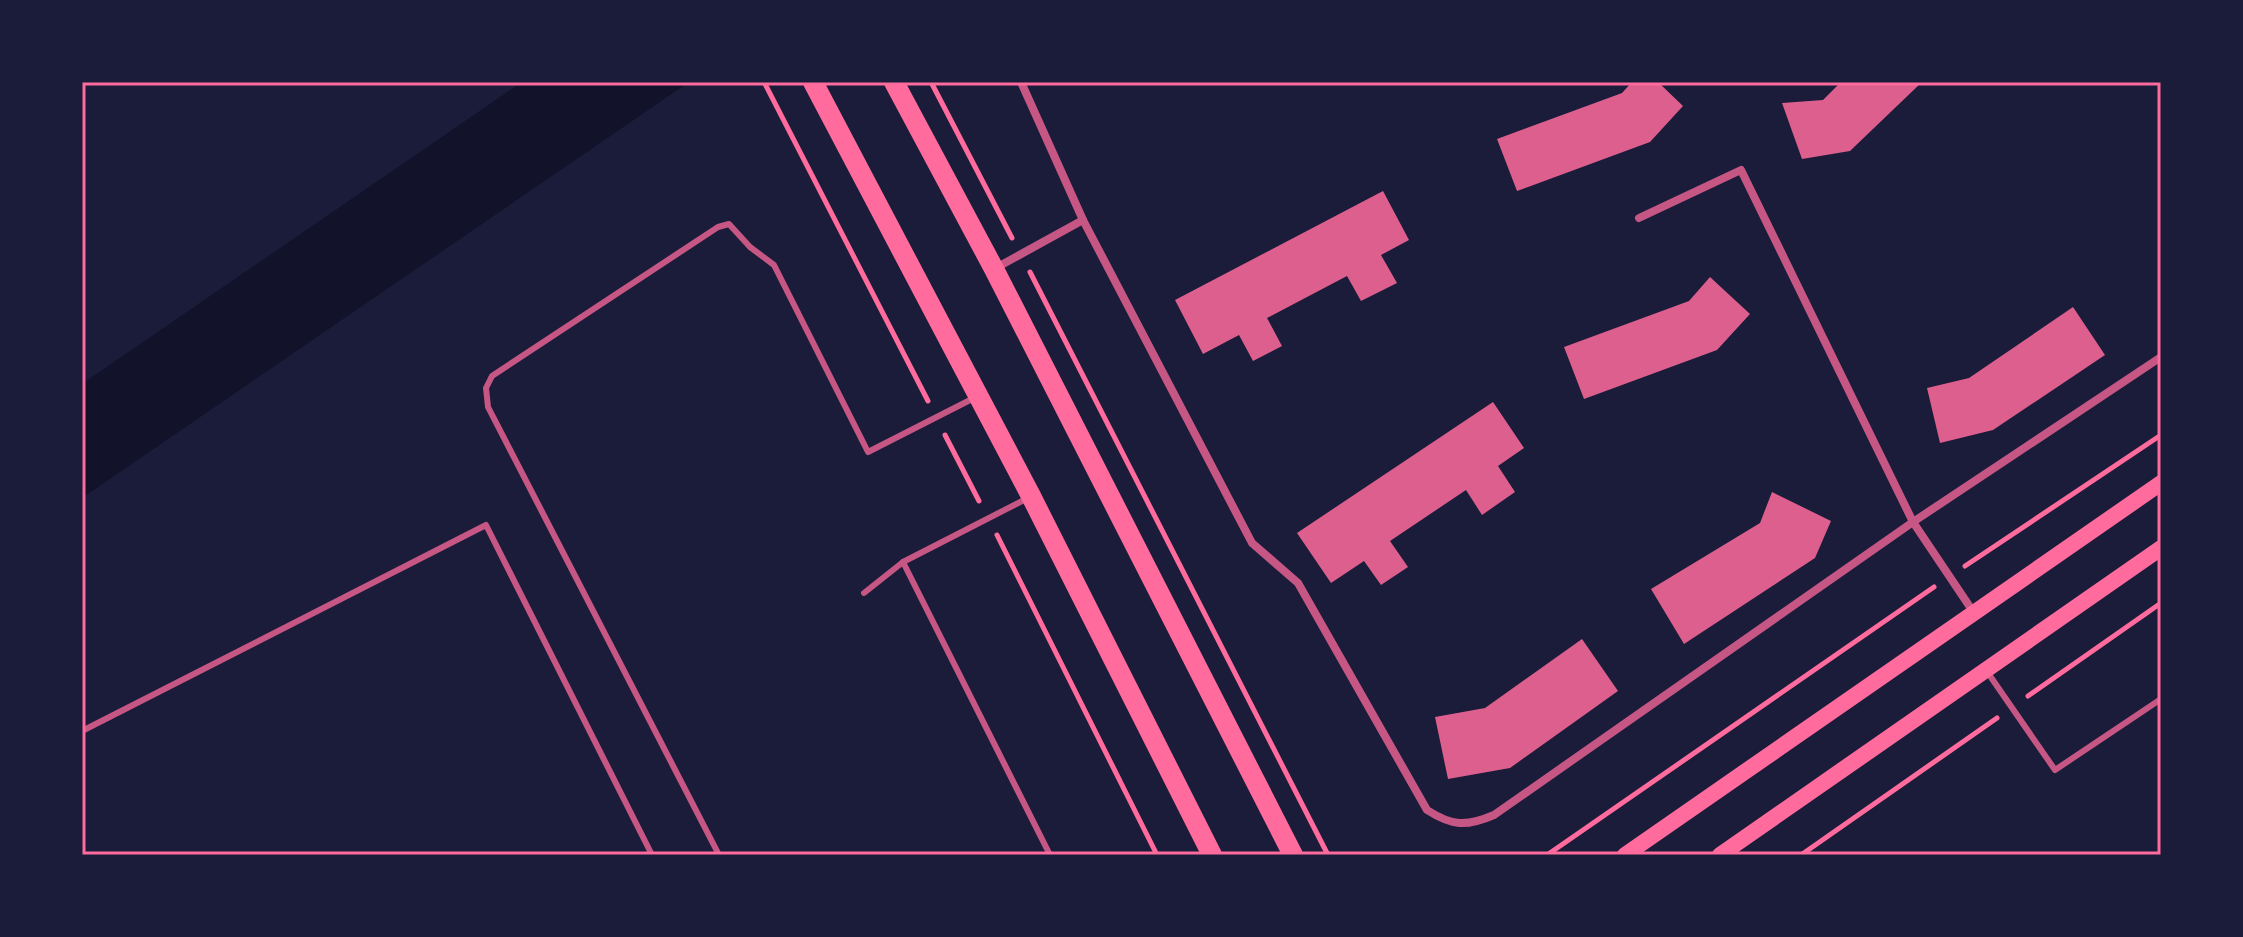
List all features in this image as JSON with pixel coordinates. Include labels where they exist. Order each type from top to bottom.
[{"type":"main road","points":[[813,82],[1031,496],[1212,855]]},
{"type":"main road","points":[[894,82],[994,269],[1293,855]]},
{"type":"main road","points":[[1625,855],[2161,483]]},
{"type":"main road","points":[[1720,855],[2161,548]]},
{"type":"street","points":[[1021,82],[1083,220],[1252,543],[1298,583],[1427,810],[1445,821],[1473,824],[1494,815],[1913,522],[2161,357]]},
{"type":"street","points":[[1639,218],[1741,170],[1913,522],[1974,613]]},
{"type":"street","points":[[994,269],[1083,220]]},
{"type":"lane","points":[[719,855],[488,407],[486,388],[492,376],[718,227],[729,224],[750,247],[774,265],[868,452],[979,396]]},
{"type":"lane","points":[[864,593],[903,562],[1031,496]]},
{"type":"lane","points":[[82,731],[486,525],[652,855]]},
{"type":"lane","points":[[903,562],[1050,855]]},
{"type":"lane","points":[[1986,670],[2055,770],[2161,699]]},
{"type":"path","points":[[764,82],[1157,855]]},
{"type":"path","points":[[931,82],[1328,855]]},
{"type":"path","points":[[1547,855],[1949,576],[2161,435]]},
{"type":"path","points":[[1801,855],[2161,603]]},
{"type":"shaded area","points":[[522,82],[689,82],[82,498],[82,384]]},
{"type":"building","points":[[1632,82],[1658,82],[1683,106],[1650,142],[1517,191],[1497,139],[1622,93]]},
{"type":"building","points":[[1841,82],[1922,82],[1850,151],[1802,159],[1782,103],[1823,100]]},
{"type":"building","points":[[1383,191],[1409,240],[1381,255],[1397,283],[1361,301],[1347,276],[1267,318],[1282,346],[1253,361],[1239,335],[1203,354],[1175,300]]},
{"type":"building","points":[[1710,277],[1750,314],[1717,350],[1584,399],[1564,347],[1689,301]]},
{"type":"building","points":[[2073,307],[2105,355],[1993,430],[1940,443],[1927,388],[1969,378]]},
{"type":"building","points":[[1493,402],[1524,448],[1498,466],[1515,492],[1482,515],[1466,490],[1390,541],[1408,567],[1381,585],[1364,561],[1331,583],[1297,533]]},
{"type":"building","points":[[1772,492],[1831,521],[1815,558],[1684,644],[1651,589],[1760,523]]},
{"type":"building","points":[[1582,639],[1618,691],[1510,768],[1448,779],[1435,717],[1485,708]]}]
